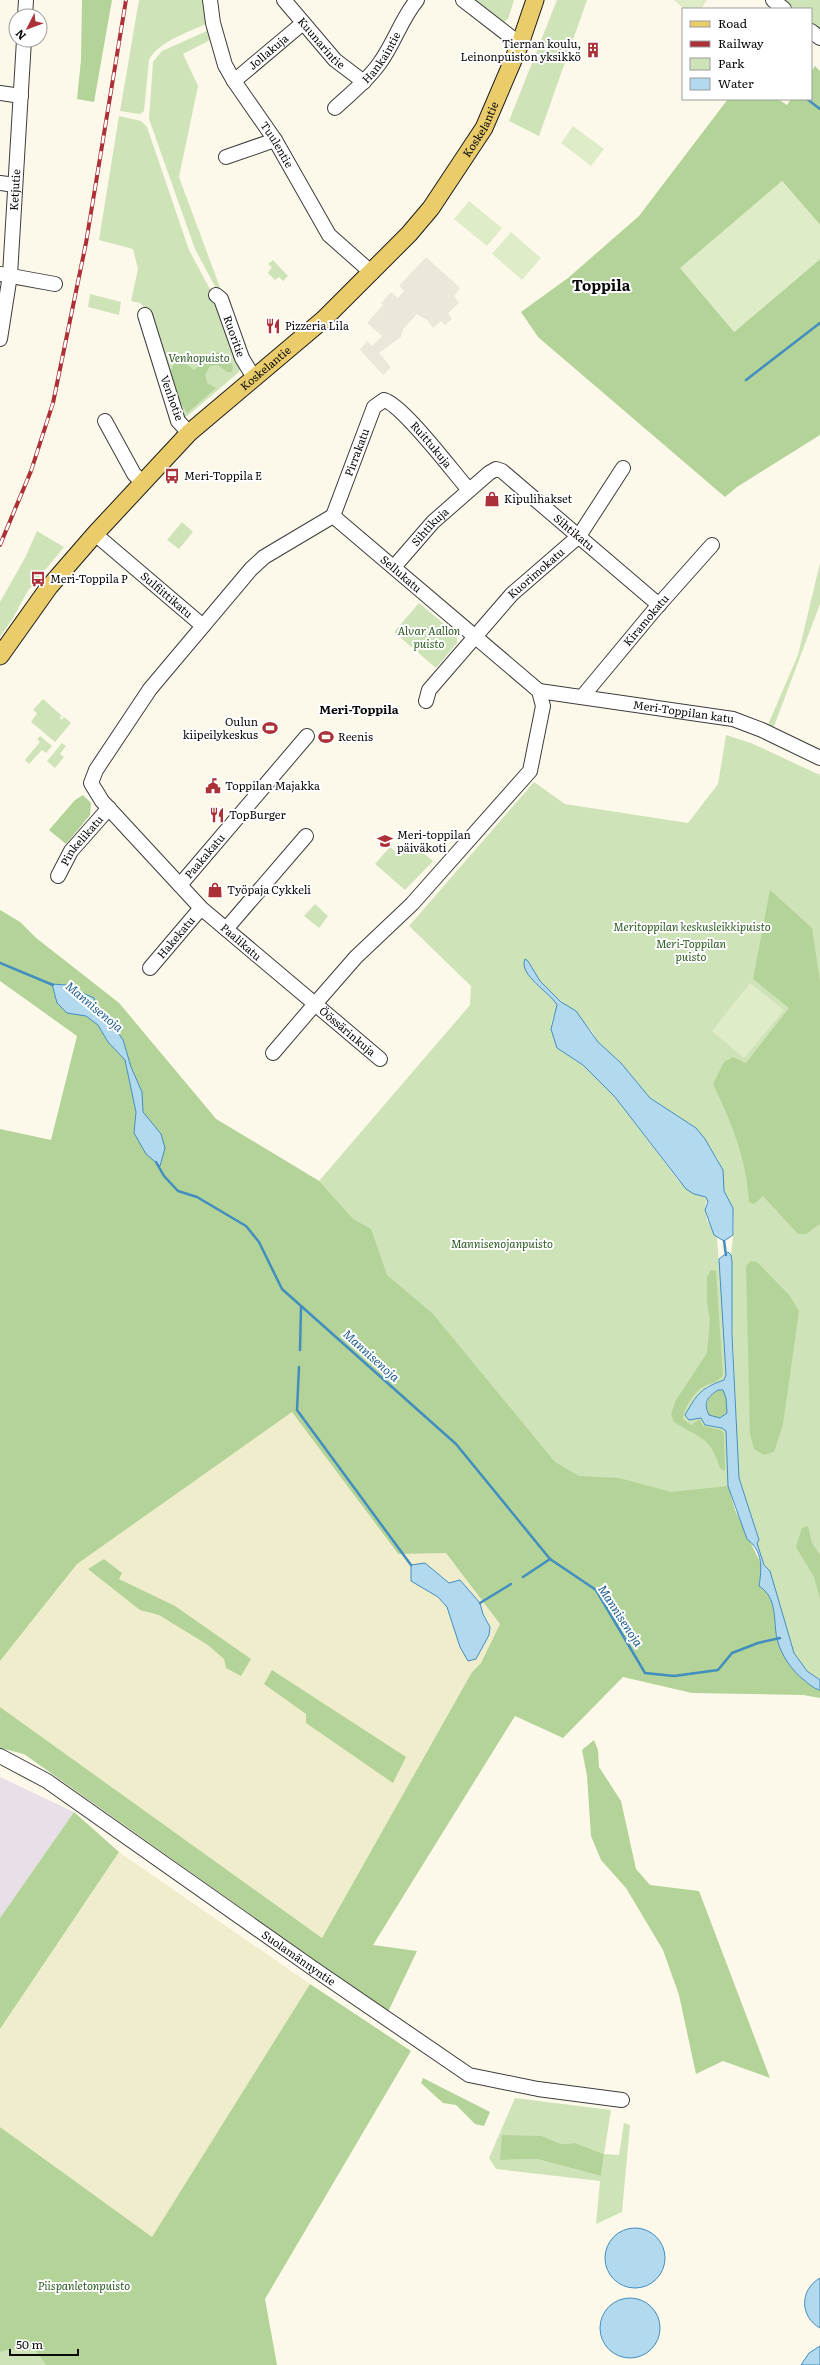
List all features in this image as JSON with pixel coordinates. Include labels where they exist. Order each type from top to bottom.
[{"type":"main road","name":"Koskelantie","points":[[0,656],[49,587],[142,482],[189,433],[324,319],[372,273],[431,208],[484,128],[520,44],[535,0]]},
{"type":"street","name":"Tuulentie","points":[[210,0],[214,23],[225,65],[234,81],[275,140],[329,235],[372,273]]},
{"type":"street","name":"Kuunarintie","points":[[284,0],[335,60],[364,82]]},
{"type":"street","name":"Hankaintie","points":[[335,108],[364,82],[379,64],[410,8],[417,0]]},
{"type":"street","points":[[463,0],[520,44]]},
{"type":"street","points":[[773,0],[783,8]]},
{"type":"street","name":"Jollakuja","points":[[234,81],[303,23]]},
{"type":"street","points":[[812,32],[820,38]]},
{"type":"street","name":"Ketjutie","points":[[0,340],[5,275],[15,185],[24,48]]},
{"type":"street","points":[[0,93],[21,96]]},
{"type":"street","points":[[226,157],[275,140]]},
{"type":"street","points":[[0,183],[15,185]]},
{"type":"street","points":[[5,275],[55,284]]},
{"type":"street","name":"Ruoritie","points":[[216,295],[220,299],[245,365],[254,378]]},
{"type":"street","name":"Venhotie","points":[[145,315],[178,421],[189,433]]},
{"type":"street","name":"Pirrakatu","points":[[333,516],[374,408],[384,400],[392,402]]},
{"type":"street","name":"Ruittukuja","points":[[392,402],[469,490]]},
{"type":"street","points":[[105,421],[134,474],[142,482]]},
{"type":"street","name":"Kuorimokatu","points":[[426,701],[429,690],[512,594],[579,536],[623,468]]},
{"type":"street","name":"Sihtikatu","points":[[469,490],[489,473],[496,470],[502,471],[659,605]]},
{"type":"street","name":"Sihtikuja","points":[[394,567],[433,522],[469,490]]},
{"type":"street","points":[[202,626],[264,557],[333,516]]},
{"type":"street","name":"Sellukatu","points":[[333,516],[539,691]]},
{"type":"street","name":"Sulfiittikatu","points":[[95,534],[202,626]]},
{"type":"street","name":"Kiramokatu","points":[[582,697],[659,605],[712,545]]},
{"type":"street","name":"Paalikatu","points":[[202,626],[150,689],[96,770],[91,783],[92,788],[201,908],[315,1004]]},
{"type":"street","points":[[273,1053],[356,957],[412,904],[530,771],[542,706],[539,691]]},
{"type":"street","name":"Meri-Toppilan katu","points":[[539,691],[733,719],[762,730],[820,758]]},
{"type":"street","name":"Paakakatu","points":[[180,885],[307,736]]},
{"type":"street","name":"Pinkelikatu","points":[[58,876],[71,851],[109,808]]},
{"type":"street","points":[[226,930],[306,836]]},
{"type":"street","name":"Hakekatu","points":[[150,968],[201,908]]},
{"type":"street","name":"Öössärinkuja","points":[[315,1004],[380,1059]]},
{"type":"street","name":"Suolamännyntie","points":[[0,1756],[47,1781],[307,1965],[469,2075],[538,2089],[622,2100]]},
{"type":"shaded area","points":[[426,257],[460,288],[454,296],[459,303],[448,313],[452,319],[445,325],[441,321],[433,328],[427,320],[417,314],[403,329],[401,337],[379,353],[391,367],[383,375],[360,350],[367,341],[372,346],[382,336],[367,323],[383,305],[381,303],[391,292],[398,298],[404,291],[399,286]]},
{"type":"shaded area","points":[[292,1411],[397,1554],[446,1553],[500,1624],[481,1663],[472,1672],[322,1938],[0,1707],[0,1661],[77,1564]],"holes":[[[425,1563],[449,1583],[460,1580],[480,1603],[483,1614],[488,1620],[489,1635],[476,1659],[456,1633],[447,1607],[438,1597],[411,1581],[411,1565]]]},
{"type":"shaded area","points":[[0,1777],[74,1812],[0,1918]]},
{"type":"shaded area","points":[[119,1852],[310,1984],[152,2238],[0,2127],[0,2029]]},
{"type":"green space","points":[[82,0],[112,0],[94,102],[77,99],[81,60]]},
{"type":"green space","points":[[139,0],[204,0],[208,23],[167,42],[154,53],[149,60],[144,111],[140,114],[120,111]]},
{"type":"green space","points":[[468,0],[514,0],[508,19],[501,24]]},
{"type":"green space","points":[[557,0],[587,0],[539,136],[509,121]]},
{"type":"green space","points":[[674,0],[707,0],[702,8],[683,8]]},
{"type":"green space","points":[[784,0],[820,0],[820,31],[812,25],[812,8],[791,8],[784,3]]},
{"type":"green space","points":[[209,30],[210,40],[183,54],[198,86],[179,177],[222,293],[219,294],[195,249],[149,119],[153,62],[162,51]]},
{"type":"green space","points":[[815,66],[820,71],[820,225],[782,181],[734,332],[820,259],[820,435],[737,487],[725,497],[538,337],[521,312],[568,278],[639,216],[727,100],[780,100],[787,105],[790,100],[812,100],[812,70]]},
{"type":"green space","name":"Venhopuisto","points":[[119,116],[141,121],[147,127],[189,250],[220,308],[241,366],[239,372],[185,418],[182,418],[146,309],[140,303],[131,301],[138,269],[133,249],[99,240]]},
{"type":"green space","points":[[573,126],[604,149],[591,166],[561,143]]},
{"type":"green space","points":[[782,181],[820,225],[820,259],[734,332],[680,268]]},
{"type":"green space","points":[[469,201],[502,228],[487,246],[454,219]]},
{"type":"green space","points":[[511,232],[541,258],[522,280],[492,254]]},
{"type":"green space","points":[[273,260],[288,276],[283,281],[279,277],[275,280],[268,273],[272,267],[268,264]]},
{"type":"green space","points":[[90,294],[121,302],[119,315],[88,307]]},
{"type":"green space","points":[[217,352],[225,356],[230,362],[233,367],[232,372],[227,372],[218,365],[210,366],[205,375],[207,383],[216,388],[187,413],[180,402],[171,371],[177,356],[194,370]]},
{"type":"green space","points":[[182,522],[193,532],[179,549],[167,540]]},
{"type":"green space","points":[[37,531],[64,547],[27,592],[13,618],[0,637],[0,602],[25,558]]},
{"type":"green space","points":[[820,563],[820,604],[773,729],[767,727],[798,655]]},
{"type":"green space","name":"Alvar Aallon puisto","points":[[419,603],[457,635],[457,643],[436,668],[394,632]]},
{"type":"green space","points":[[43,699],[62,716],[60,718],[61,720],[64,717],[71,723],[55,742],[31,722],[37,713],[33,710]]},
{"type":"green space","points":[[726,735],[751,743],[820,775],[820,1680],[807,1671],[794,1653],[770,1571],[764,1565],[757,1543],[759,1539],[739,1478],[731,1291],[731,1255],[734,1228],[733,1208],[724,1191],[723,1176],[718,1159],[673,1113],[650,1098],[621,1063],[598,1042],[592,1031],[540,981],[528,960],[531,979],[550,995],[558,1005],[551,1023],[557,1048],[583,1065],[615,1097],[678,1180],[694,1194],[707,1198],[705,1210],[707,1220],[717,1238],[724,1323],[726,1375],[724,1380],[707,1386],[697,1417],[701,1418],[708,1426],[722,1428],[726,1431],[742,1649],[0,910],[20,922],[36,938],[119,1003],[216,1119],[319,1181],[470,1005],[471,986],[409,926],[534,782],[565,804],[688,823],[718,784]]},
{"type":"green space","points":[[40,736],[52,746],[46,753],[42,750],[29,764],[25,760],[40,742],[37,739]]},
{"type":"green space","points":[[62,743],[66,746],[60,754],[64,757],[55,768],[47,761]]},
{"type":"green space","points":[[83,795],[91,803],[90,815],[66,844],[49,830],[75,800]]},
{"type":"green space","points":[[411,843],[433,861],[405,890],[375,864],[390,847],[400,856]]},
{"type":"green space","points":[[770,890],[812,928],[820,982],[820,1224],[806,1234],[798,1234],[763,1196],[754,1204],[749,1202],[748,1186],[737,1141],[713,1084],[724,1062],[733,1057],[746,1063],[789,1008],[753,979]]},
{"type":"green space","points":[[315,904],[328,916],[319,928],[304,916]]},
{"type":"green space","points":[[0,910],[20,922],[36,938],[119,1003],[216,1119],[319,1181],[353,1219],[371,1229],[387,1275],[433,1314],[555,1462],[579,1476],[619,1478],[671,1492],[728,1486],[735,1510],[762,1566],[759,1586],[765,1591],[772,1603],[777,1639],[781,1651],[795,1672],[816,1689],[820,1690],[820,1698],[803,1695],[692,1693],[623,1677],[563,1738],[515,1716],[373,1945],[417,1951],[388,2012],[24,1754],[0,1748],[0,1707],[322,1938],[472,1672],[481,1663],[500,1624],[446,1553],[398,1554],[292,1412],[77,1564],[0,1661],[0,1129],[51,1140],[77,1036],[0,981]],"holes":[[[52,984],[66,985],[78,989],[100,1019],[123,1040],[131,1067],[142,1092],[143,1112],[161,1134],[134,1133],[136,1112],[125,1060],[108,1042],[98,1025]]]},
{"type":"green space","points":[[750,983],[784,1010],[744,1058],[712,1031]]},
{"type":"green space","points":[[751,1261],[757,1262],[790,1296],[799,1311],[783,1424],[774,1452],[764,1455],[754,1449],[750,1434],[746,1266]]},
{"type":"green space","points":[[711,1270],[716,1271],[723,1375],[716,1381],[701,1388],[695,1394],[687,1406],[683,1419],[691,1425],[700,1419],[703,1426],[721,1430],[724,1433],[725,1471],[720,1468],[708,1443],[674,1422],[671,1414],[676,1400],[707,1353],[710,1319],[707,1304],[707,1277]]},
{"type":"green space","points":[[718,1390],[723,1390],[726,1398],[727,1413],[720,1418],[709,1415],[707,1407],[709,1398]]},
{"type":"green space","points":[[808,1526],[812,1543],[820,1555],[820,1599],[814,1577],[796,1547],[802,1528]]},
{"type":"green space","points":[[104,1559],[122,1573],[119,1579],[175,1606],[251,1659],[241,1676],[226,1668],[224,1659],[208,1645],[159,1615],[140,1610],[88,1569]]},
{"type":"green space","points":[[272,1670],[406,1757],[393,1783],[306,1723],[306,1714],[264,1684]]},
{"type":"green space","points":[[594,1740],[598,1750],[599,1767],[621,1801],[636,1869],[650,1885],[699,1891],[770,2078],[723,2061],[696,2074],[679,1995],[663,1950],[626,1888],[601,1860],[591,1836],[587,1776],[582,1750]]},
{"type":"green space","points":[[74,1812],[119,1852],[0,2029],[0,1918]]},
{"type":"green space","name":"Piispanletonpuisto","points":[[310,1984],[411,2051],[265,2299],[277,2365],[46,2365],[31,2345],[0,2352],[0,2127],[152,2237]]},
{"type":"green space","points":[[423,2078],[490,2112],[484,2126],[475,2124],[456,2105],[443,2103],[421,2083]]},
{"type":"green space","points":[[515,2098],[611,2110],[604,2154],[619,2155],[624,2123],[630,2125],[622,2212],[596,2224],[600,2181],[496,2169],[489,2158]],"holes":[[[542,2136],[561,2144],[575,2143],[604,2154],[601,2176],[537,2159],[500,2160]]]},
{"type":"green space","points":[[502,2135],[542,2136],[561,2144],[575,2143],[604,2154],[601,2176],[537,2159],[500,2160]]},
{"type":"green space","points":[[31,2345],[46,2365],[0,2365],[0,2352]]},
{"type":"water","points":[[525,959],[528,961],[540,981],[561,1002],[576,1011],[598,1042],[621,1063],[650,1098],[696,1128],[705,1139],[723,1170],[724,1191],[733,1208],[733,1235],[724,1241],[714,1235],[705,1210],[708,1202],[706,1197],[694,1194],[686,1189],[615,1097],[583,1065],[557,1048],[551,1029],[557,1005],[530,977],[524,965]]},
{"type":"water","points":[[52,984],[66,985],[94,998],[100,1019],[111,1022],[123,1040],[131,1067],[142,1092],[143,1112],[161,1134],[165,1148],[160,1166],[146,1154],[134,1133],[136,1112],[125,1060],[108,1042],[98,1025],[86,1016],[67,1013],[57,1003]]},
{"type":"water","points":[[728,1252],[731,1255],[732,1261],[732,1334],[739,1478],[759,1540],[757,1543],[764,1565],[770,1571],[794,1653],[807,1671],[820,1680],[820,1690],[816,1689],[795,1672],[784,1657],[779,1645],[772,1603],[765,1591],[759,1586],[761,1566],[759,1554],[747,1539],[728,1486],[726,1431],[722,1428],[705,1425],[701,1418],[689,1420],[685,1415],[700,1393],[710,1386],[724,1380],[726,1375],[719,1259]],"holes":[[[718,1390],[723,1390],[726,1398],[727,1413],[720,1418],[709,1415],[706,1407],[707,1401],[711,1395]]]},
{"type":"water","points":[[425,1563],[449,1583],[460,1580],[480,1603],[483,1614],[490,1627],[489,1635],[476,1659],[468,1661],[460,1647],[447,1607],[438,1597],[411,1581],[411,1565]]},
{"type":"water","points":[[629,2228],[641,2228],[652,2233],[660,2241],[665,2252],[663,2270],[652,2283],[641,2288],[629,2288],[618,2283],[610,2275],[605,2264],[605,2252],[610,2241],[618,2233]]},
{"type":"water","points":[[820,2278],[820,2328],[813,2323],[806,2311],[805,2296],[813,2283]]},
{"type":"water","points":[[624,2298],[636,2298],[647,2303],[655,2311],[660,2322],[658,2340],[647,2353],[636,2358],[624,2358],[613,2353],[605,2345],[600,2334],[600,2322],[605,2311],[613,2303]]},
{"type":"water","points":[[820,2346],[820,2365],[801,2365],[809,2353]]},
{"type":"waterway","points":[[808,100],[820,109]]},
{"type":"waterway","points":[[746,380],[820,323]]},
{"type":"waterway","name":"Mannisenoja","points":[[0,963],[53,985]]},
{"type":"waterway","name":"Mannisenoja","points":[[156,1162],[164,1176],[178,1191],[197,1197],[246,1226],[259,1242],[282,1289],[456,1444],[550,1559],[596,1590],[645,1673],[674,1676],[718,1670],[732,1653],[758,1643],[780,1638]]},
{"type":"waterway","points":[[724,1241],[726,1255]]},
{"type":"waterway","points":[[300,1350],[301,1307]]},
{"type":"waterway","points":[[299,1367],[297,1410],[411,1565]]},
{"type":"waterway","points":[[523,1577],[550,1559]]},
{"type":"waterway","points":[[480,1603],[511,1584]]},
{"type":"railway","points":[[0,545],[31,471],[53,403],[86,243],[126,0]]},
{"type":"place","name":"Tiernan koulu, Leinonpuiston yksikkö","points":[[593,50]]},
{"type":"place","name":"Pizzeria Lila","points":[[273,326]]},
{"type":"place","name":"Meri-Toppila E","points":[[172,476]]},
{"type":"place","name":"Kipulihakset","points":[[492,499]]},
{"type":"place","name":"Meri-Toppila P","points":[[38,579]]},
{"type":"place","name":"Oulun kiipeilykeskus","points":[[270,728]]},
{"type":"place","name":"Reenis","points":[[326,737]]},
{"type":"place","name":"Toppilan Majakka","points":[[213,786]]},
{"type":"place","name":"TopBurger","points":[[217,815]]},
{"type":"place","name":"Meri-toppilan päiväkoti","points":[[385,841]]},
{"type":"place","name":"Työpaja Cykkeli","points":[[215,890]]},
{"type":"district","name":"Toppila","points":[[601,286]]},
{"type":"district","name":"Meri-Toppila","points":[[359,710]]},
{"type":"park label","name":"Meritoppilan keskusleikkipuisto","points":[[692,927]]},
{"type":"park label","name":"Meri-Toppilan puisto","points":[[691,950]]},
{"type":"park label","name":"Mannisenojanpuisto","points":[[502,1244]]}]
